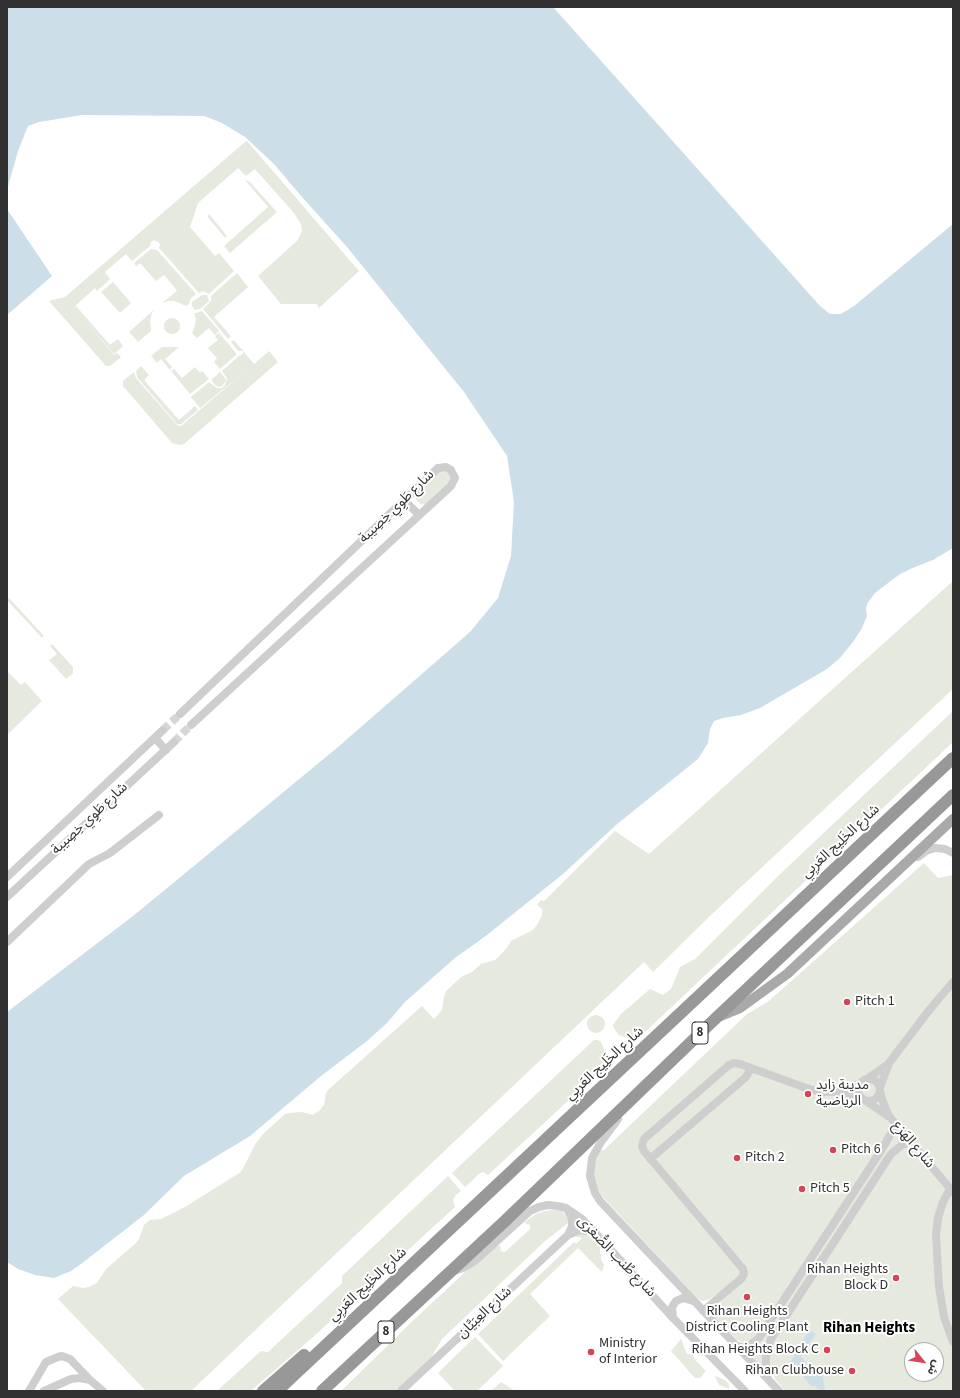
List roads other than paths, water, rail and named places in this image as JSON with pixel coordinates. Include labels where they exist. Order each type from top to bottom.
[{"type":"highway","name":"شارع الخَلِيج العَربِي","points":[[277,1391],[953,758]]},
{"type":"highway","name":"8","points":[[322,1391],[450,1273],[716,1018],[953,795]]},
{"type":"highway","points":[[263,1391],[324,1339],[348,1325]]},
{"type":"main road","points":[[716,1018],[740,1008],[785,975],[953,819]]},
{"type":"street","name":"شارع طَوِي خِصِيبة","points":[[180,714],[438,468],[446,467],[453,472],[455,478],[451,486],[191,725]]},
{"type":"street","points":[[404,500],[418,515]]},
{"type":"street","name":"شارع طَوِي خِصِيبة","points":[[7,877],[163,730]]},
{"type":"street","points":[[155,738],[166,750]]},
{"type":"street","name":"شارع طَوِي خِصِيبة","points":[[7,897],[174,742]]},
{"type":"street","points":[[7,942],[89,864],[110,853],[159,815]]},
{"type":"street","points":[[894,874],[904,869],[922,853],[931,849],[940,848],[953,853]]},
{"type":"street","points":[[703,1311],[742,1278],[744,1274],[743,1269],[644,1151],[642,1146],[646,1136],[730,1066],[737,1063],[809,1089],[822,1092],[837,1092],[864,1081],[889,1063],[933,1005],[953,982]]},
{"type":"street","points":[[864,1081],[858,1090],[859,1095],[864,1100],[871,1101],[876,1099],[889,1063]]},
{"type":"street","points":[[650,1159],[746,1077],[751,1068]]},
{"type":"street","points":[[864,1081],[875,1081],[880,1090]]},
{"type":"street","name":"شارع الهَزع","points":[[880,1090],[882,1102],[889,1116],[952,1190]]},
{"type":"street","name":"شارع الهَزع","points":[[837,1092],[864,1100],[889,1116]]},
{"type":"street","name":"شارع طُنب الصُّغرَى","points":[[632,1100],[596,1150],[590,1167],[592,1185],[600,1201],[779,1391]]},
{"type":"street","points":[[735,1345],[742,1347],[750,1346],[760,1338],[896,1125]]},
{"type":"street","points":[[768,1380],[766,1355],[770,1339],[891,1154],[902,1145],[911,1142]]},
{"type":"street","points":[[952,1190],[943,1202],[938,1218],[936,1235],[939,1287],[944,1317],[953,1342]]},
{"type":"street","name":"شارع طُنب الصُّغرَى","points":[[450,1273],[472,1263],[530,1211],[548,1205],[566,1208],[581,1218],[595,1232],[673,1318],[745,1391]]},
{"type":"street","points":[[566,1208],[572,1221],[572,1226],[568,1235]]},
{"type":"street","name":"شارع العِبَيَّان","points":[[401,1391],[568,1235],[579,1230],[595,1232]]},
{"type":"street","points":[[673,1318],[672,1307],[676,1301],[683,1298],[694,1301]]},
{"type":"street","points":[[29,1391],[46,1362],[58,1356],[70,1359],[103,1391]]},
{"type":"street","points":[[44,1391],[76,1378],[90,1380]]},
{"type":"tunnel","points":[[163,730],[180,714]]},
{"type":"tunnel","points":[[174,742],[191,725]]},
{"type":"place","name":"Pitch 1","points":[[847,1002]]},
{"type":"place","name":"مدينة زايد الرياضية","points":[[808,1094]]},
{"type":"place","name":"Pitch 6","points":[[833,1150]]},
{"type":"place","name":"Pitch 2","points":[[737,1158]]},
{"type":"place","name":"Pitch 5","points":[[802,1189]]},
{"type":"place","name":"Rihan Heights Block D","points":[[896,1278]]},
{"type":"place","name":"Rihan Heights District Cooling Plant","points":[[747,1297]]},
{"type":"place","name":"Rihan Heights Block C","points":[[827,1350]]},
{"type":"place","name":"Ministry of Interior","points":[[591,1352]]},
{"type":"place","name":"Rihan Clubhouse","points":[[852,1371]]},
{"type":"district","name":"Rihan Heights","points":[[869,1329]]}]
